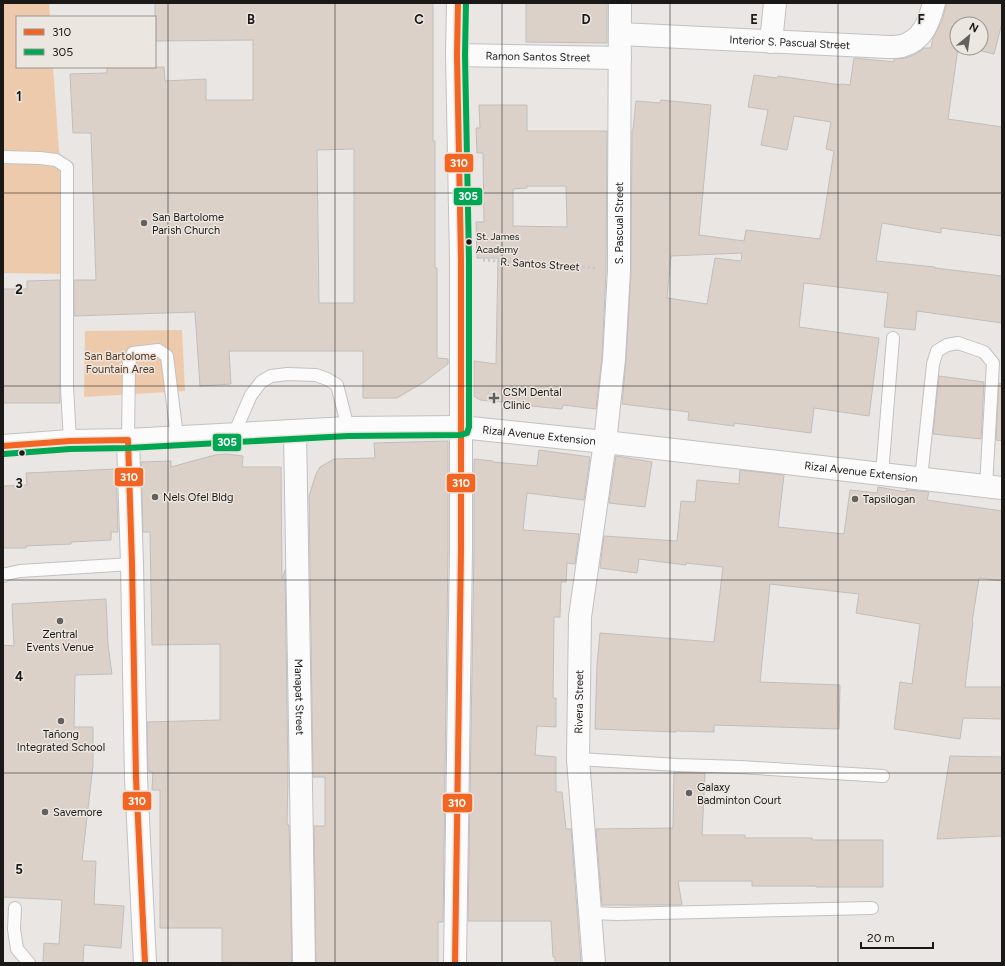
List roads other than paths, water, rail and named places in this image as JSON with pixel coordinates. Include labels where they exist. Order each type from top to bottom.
[{"type":"main road","points":[[455,963],[461,549],[461,259],[457,55],[458,3]]},
{"type":"main road","name":"S. Pascual Street","points":[[605,442],[614,360],[619,270],[620,3]]},
{"type":"main road","points":[[771,42],[775,3]]},
{"type":"main road","name":"Interior S. Pascual Street","points":[[620,34],[889,48],[902,46],[915,41],[923,32],[934,3]]},
{"type":"main road","name":"Ramon Santos Street","points":[[457,55],[620,58]]},
{"type":"main road","name":"Rizal Avenue Extension","points":[[3,446],[70,441],[128,440],[348,428],[461,427],[605,442],[994,487]]},
{"type":"main road","name":"Manapat Street","points":[[296,431],[304,963]]},
{"type":"main road","points":[[128,440],[136,763],[145,963]]},
{"type":"main road","name":"Rivera Street","points":[[594,963],[578,759],[580,617],[605,442]]},
{"type":"lane","points":[[3,157],[56,160],[66,167],[67,387],[70,441]]},
{"type":"lane","points":[[882,474],[893,338]]},
{"type":"lane","points":[[921,479],[933,364],[937,351],[947,345],[958,344],[984,352],[993,363],[994,487]]},
{"type":"lane","points":[[128,440],[129,363],[133,353],[158,350],[167,356],[177,437]]},
{"type":"lane","points":[[234,434],[251,395],[260,382],[271,376],[287,374],[316,375],[327,378],[337,385],[348,428]]},
{"type":"lane","points":[[3,576],[20,571],[132,564]]},
{"type":"lane","points":[[578,759],[883,776]]},
{"type":"lane","points":[[15,908],[14,929],[17,949],[29,963]]},
{"type":"lane","points":[[590,913],[617,914],[872,908]]},
{"type":"place","name":"San Bartolome Parish Church","points":[[144,223]]},
{"type":"place","name":"St. James Academy","points":[[469,242]]},
{"type":"place","name":"CSM Dental Clinic","points":[[494,398]]},
{"type":"place","name":"Nels Ofel Bldg","points":[[155,497]]},
{"type":"place","name":"Tapsilogan","points":[[855,499]]},
{"type":"place","name":"Zentral Events Venue","points":[[60,621]]},
{"type":"place","name":"Tañong Integrated School","points":[[61,721]]},
{"type":"place","name":"Galaxy Badminton Court","points":[[689,793]]},
{"type":"place","name":"Savemore","points":[[45,812]]},
{"type":"park label","name":"San Bartolome Fountain Area","points":[[120,362]]}]
